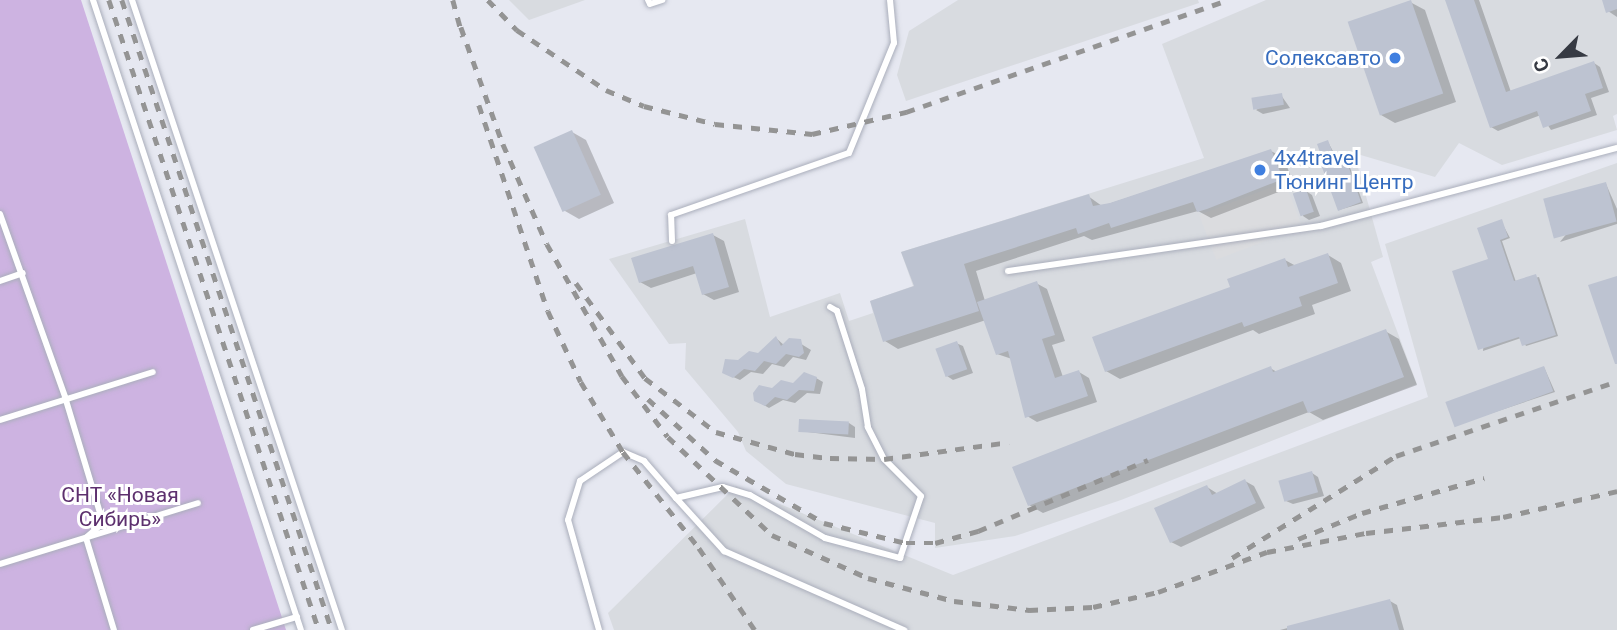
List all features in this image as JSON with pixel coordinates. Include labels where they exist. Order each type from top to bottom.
[{"type":"lane","points":[[93,0],[301,630]]},
{"type":"lane","points":[[132,0],[342,630]]},
{"type":"lane","points":[[648,0],[650,4],[662,0]]},
{"type":"lane","points":[[672,241],[671,215],[849,153],[894,43],[895,12],[890,0]]},
{"type":"lane","points":[[1008,271],[1321,226],[1617,148]]},
{"type":"lane","points":[[0,214],[65,397],[103,523],[86,538]]},
{"type":"lane","points":[[0,281],[23,273]]},
{"type":"lane","points":[[676,498],[723,487],[750,495],[825,538],[900,558],[921,496],[884,459],[868,427],[862,389],[837,311],[830,307]]},
{"type":"lane","points":[[0,420],[65,397],[153,372]]},
{"type":"lane","points":[[599,630],[568,520],[580,481],[623,452],[644,461],[724,551],[904,630]]},
{"type":"lane","points":[[0,564],[198,503]]},
{"type":"lane","points":[[86,538],[114,630]]},
{"type":"lane","points":[[253,630],[297,617]]},
{"type":"shaded area","points":[[509,0],[585,0],[529,20]]},
{"type":"shaded area","points":[[958,0],[1198,0],[1199,3],[906,101],[897,75],[909,31]]},
{"type":"shaded area","points":[[1266,0],[1617,0],[1617,114],[1613,116],[1617,130],[1502,165],[1459,143],[1435,177],[1354,153],[1383,257],[1371,262],[1417,384],[1121,500],[1015,536],[935,548],[935,523],[786,484],[746,451],[738,432],[685,369],[686,343],[669,344],[609,259],[745,219],[770,317],[840,293],[849,321],[873,313],[870,301],[913,286],[901,252],[1204,158],[1162,44]]},
{"type":"shaded area","points":[[1617,163],[1617,630],[614,630],[608,613],[736,486],[953,575],[1428,397],[1385,244]]},
{"type":"shaded area","points":[[1285,182],[1302,227],[1216,260],[1199,215]]},
{"type":"green space","name":"СНТ «Новая Сибирь»","points":[[0,0],[81,0],[286,630],[0,630]]},
{"type":"building","name":"Солексавто","points":[[1411,0],[1443,94],[1380,115],[1348,22]]},
{"type":"building","points":[[1445,0],[1474,0],[1506,92],[1594,61],[1603,88],[1585,94],[1591,111],[1543,128],[1537,111],[1490,128]]},
{"type":"building","points":[[1602,0],[1617,0],[1617,9],[1606,13]]},
{"type":"building","points":[[1282,93],[1284,105],[1253,110],[1251,98]]},
{"type":"building","points":[[572,130],[601,195],[563,212],[534,147]]},
{"type":"building","points":[[1328,140],[1333,154],[1343,151],[1361,202],[1338,211],[1319,159],[1322,158],[1317,144]]},
{"type":"building","points":[[1271,149],[1283,179],[1207,209],[1197,212],[1193,202],[1111,228],[1109,223],[1078,234],[1076,228],[964,264],[979,311],[883,342],[870,301],[914,286],[901,252],[1089,194],[1093,206],[1110,203]]},
{"type":"building","points":[[1606,182],[1617,222],[1554,238],[1543,199]]},
{"type":"building","points":[[1306,189],[1314,212],[1301,216],[1293,194]]},
{"type":"building","points":[[1502,219],[1508,237],[1500,240],[1514,281],[1536,274],[1556,335],[1522,346],[1519,337],[1478,350],[1452,271],[1488,259],[1477,228]]},
{"type":"building","points":[[713,233],[729,287],[702,295],[693,266],[639,283],[631,258]]},
{"type":"building","points":[[1328,253],[1338,283],[1299,297],[1302,306],[1244,327],[1242,322],[1105,372],[1092,337],[1230,287],[1227,279],[1285,258],[1288,267]]},
{"type":"building","points":[[1617,276],[1617,364],[1615,364],[1588,285]]},
{"type":"building","points":[[1037,281],[1055,335],[1042,339],[1055,378],[1079,370],[1088,396],[1025,418],[1008,351],[996,355],[977,302]]},
{"type":"building","points":[[1386,329],[1404,377],[1308,413],[1303,401],[1028,506],[1012,467],[1271,366],[1273,372]]},
{"type":"building","points":[[776,336],[781,346],[789,338],[801,339],[804,353],[799,357],[786,354],[776,364],[764,361],[755,371],[744,369],[733,378],[722,373],[725,359],[738,360],[749,351],[758,353]]},
{"type":"building","points":[[957,341],[967,369],[946,377],[935,349]]},
{"type":"building","points":[[1544,366],[1553,391],[1455,427],[1445,402]]},
{"type":"building","points":[[804,372],[817,377],[814,391],[799,390],[787,400],[775,397],[765,406],[754,401],[753,393],[759,385],[772,388],[781,380],[793,383]]},
{"type":"building","points":[[799,419],[849,422],[848,435],[798,432]]},
{"type":"building","points":[[1312,471],[1318,492],[1284,502],[1278,481]]},
{"type":"building","points":[[1245,479],[1256,503],[1170,543],[1154,508],[1207,485],[1212,495]]},
{"type":"building","points":[[1390,599],[1399,630],[1287,630],[1287,626]]},
{"type":"railway","points":[[109,0],[319,630]]},
{"type":"railway","points":[[122,0],[332,630]]},
{"type":"railway","points":[[453,0],[463,37]]},
{"type":"railway","points":[[488,0],[517,30],[606,90],[644,106],[715,124],[812,134],[906,112],[1228,0]]},
{"type":"railway","points":[[461,27],[503,144],[547,244],[622,376],[668,437],[772,535],[868,578],[954,601],[1029,610],[1093,607],[1158,592],[1267,552],[1366,533],[1503,517],[1617,491]]},
{"type":"railway","points":[[479,105],[548,311],[581,382],[623,452],[699,548],[755,630]]},
{"type":"railway","points":[[576,283],[645,378],[716,432],[795,454],[830,458],[884,459],[1009,442]]},
{"type":"railway","points":[[1232,558],[1396,456],[1617,381]]},
{"type":"railway","points":[[648,399],[715,460],[824,523],[906,543],[935,543],[978,531],[1148,460]]},
{"type":"railway","points":[[1298,539],[1362,513],[1484,478]]},
{"type":"place","name":"Солексавто","points":[[1395,58]]},
{"type":"place","name":"4x4travel Тюнинг Центр","points":[[1260,170]]}]
